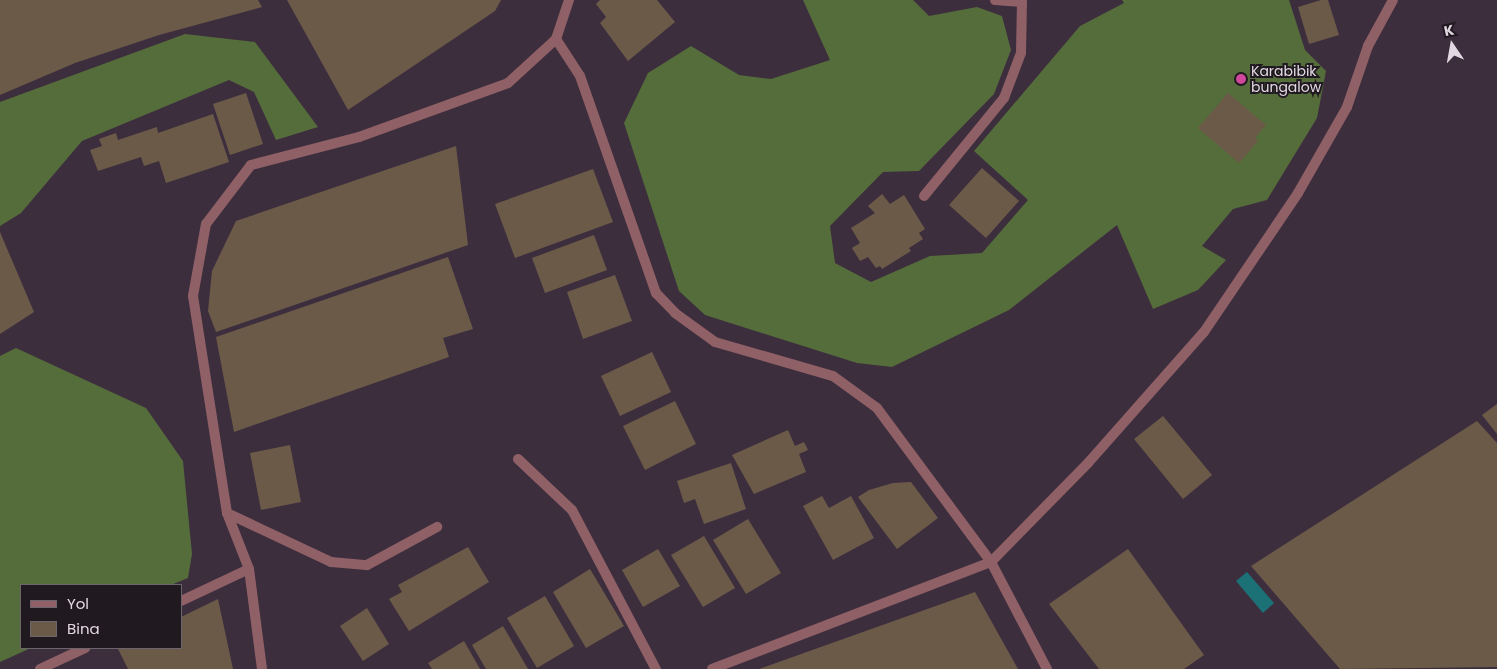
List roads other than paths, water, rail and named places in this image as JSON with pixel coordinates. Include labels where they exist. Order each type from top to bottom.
[{"type":"street","points":[[262,669],[249,569],[227,513],[193,296],[206,224],[250,165],[359,137],[508,83],[556,39],[569,0]]},
{"type":"street","points":[[924,196],[1004,98],[1021,53],[1025,1],[995,0]]},
{"type":"street","points":[[712,669],[991,562],[1088,463],[1204,332],[1298,193],[1347,107],[1368,46],[1393,0]]},
{"type":"street","points":[[556,39],[580,76],[656,293],[675,313],[716,342],[833,376],[877,408],[991,562],[1047,669]]},
{"type":"street","points":[[518,459],[572,510],[656,669]]},
{"type":"street","points":[[227,513],[331,562],[367,565],[437,527]]},
{"type":"street","points":[[182,601],[249,569]]},
{"type":"street","points":[[40,669],[83,649]]},
{"type":"water","points":[[1247,572],[1274,603],[1263,613],[1236,581]]},
{"type":"place","name":"Karabibik bungalow","points":[[1241,79]]}]
